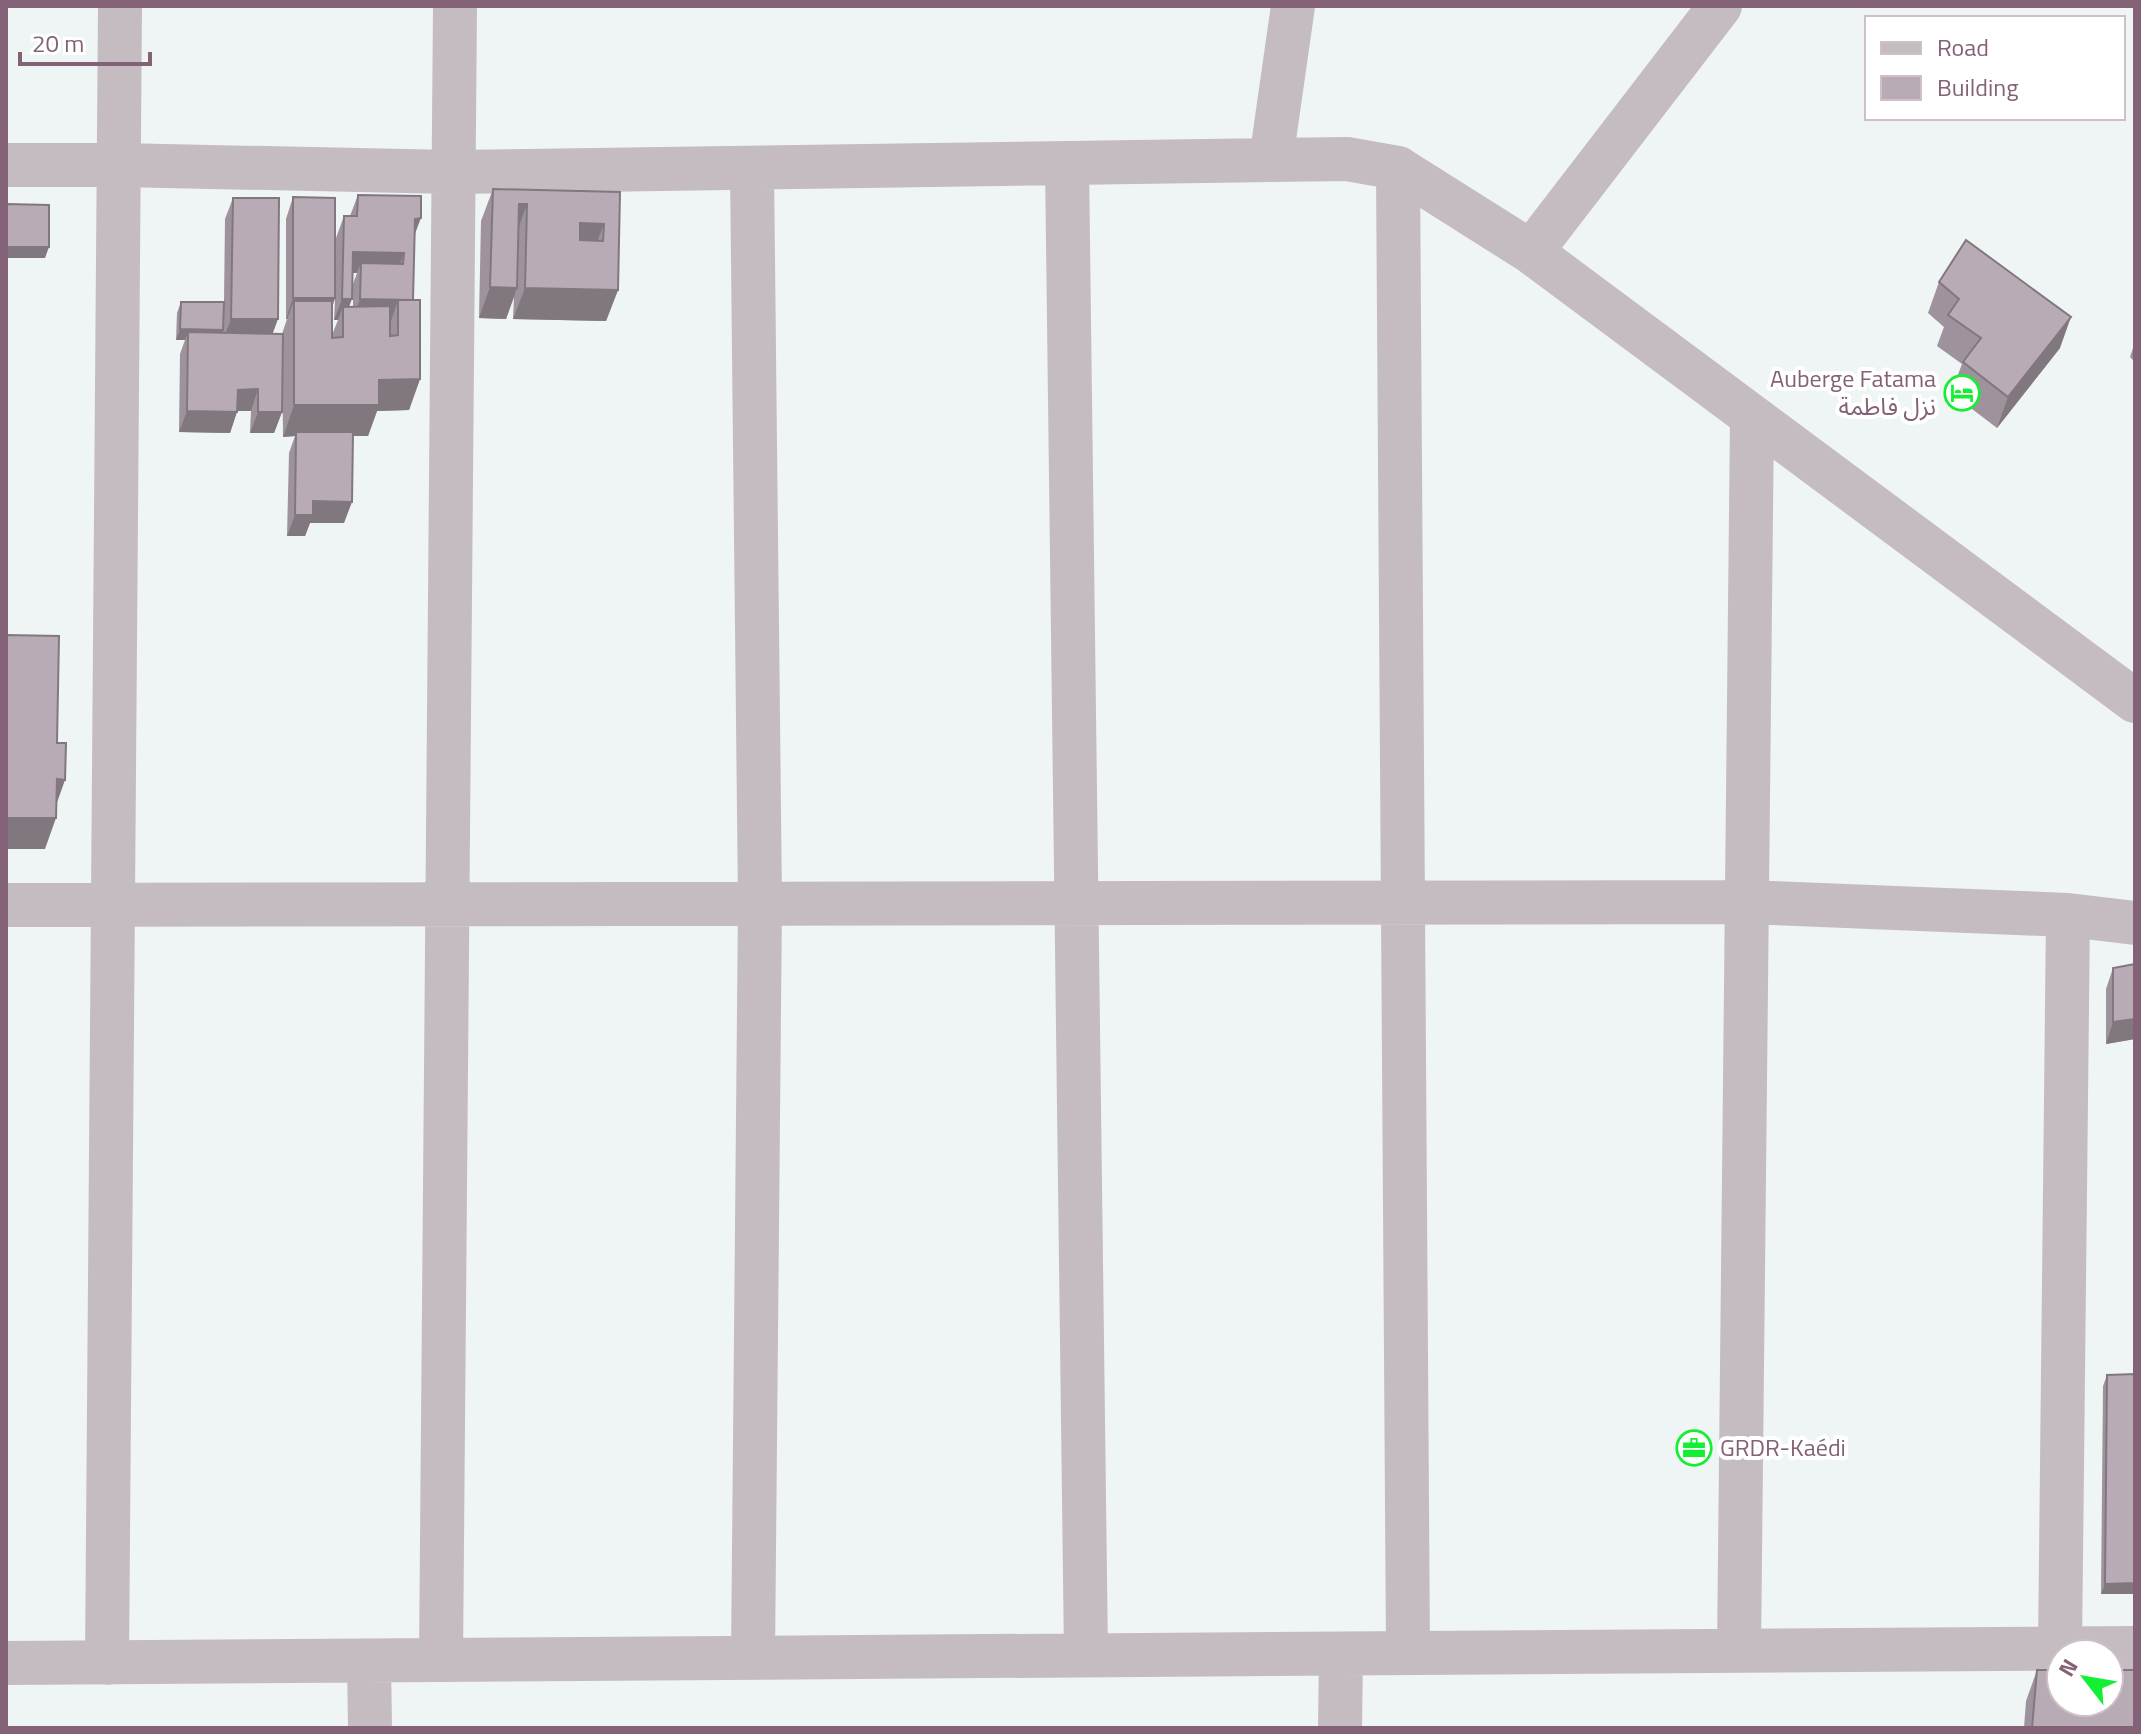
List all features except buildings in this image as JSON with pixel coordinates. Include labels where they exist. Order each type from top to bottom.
[{"type":"street","points":[[107,1663],[120,6]]},
{"type":"street","points":[[441,1660],[455,6]]},
{"type":"street","points":[[1271,160],[1293,6]]},
{"type":"street","points":[[1531,252],[1720,6]]},
{"type":"street","points":[[6,165],[452,172],[1347,159],[1398,168],[1531,252],[2135,701]]},
{"type":"street","points":[[1067,163],[1086,1655]]},
{"type":"street","points":[[752,168],[760,903],[753,1658]]},
{"type":"street","points":[[1398,168],[1408,1653]]},
{"type":"street","points":[[1739,1651],[1752,417]]},
{"type":"street","points":[[6,905],[1747,902],[2068,915],[2135,923]]},
{"type":"street","points":[[2060,1638],[2068,915]]},
{"type":"street","points":[[6,1663],[2045,1648]]},
{"type":"street","points":[[1340,1728],[1341,1654]]},
{"type":"street","points":[[369,1661],[370,1728]]},
{"type":"place","name":"Auberge Fatama نزل فاطمة","points":[[1962,393]]},
{"type":"place","name":"GRDR-Kaédi","points":[[1694,1448]]}]
